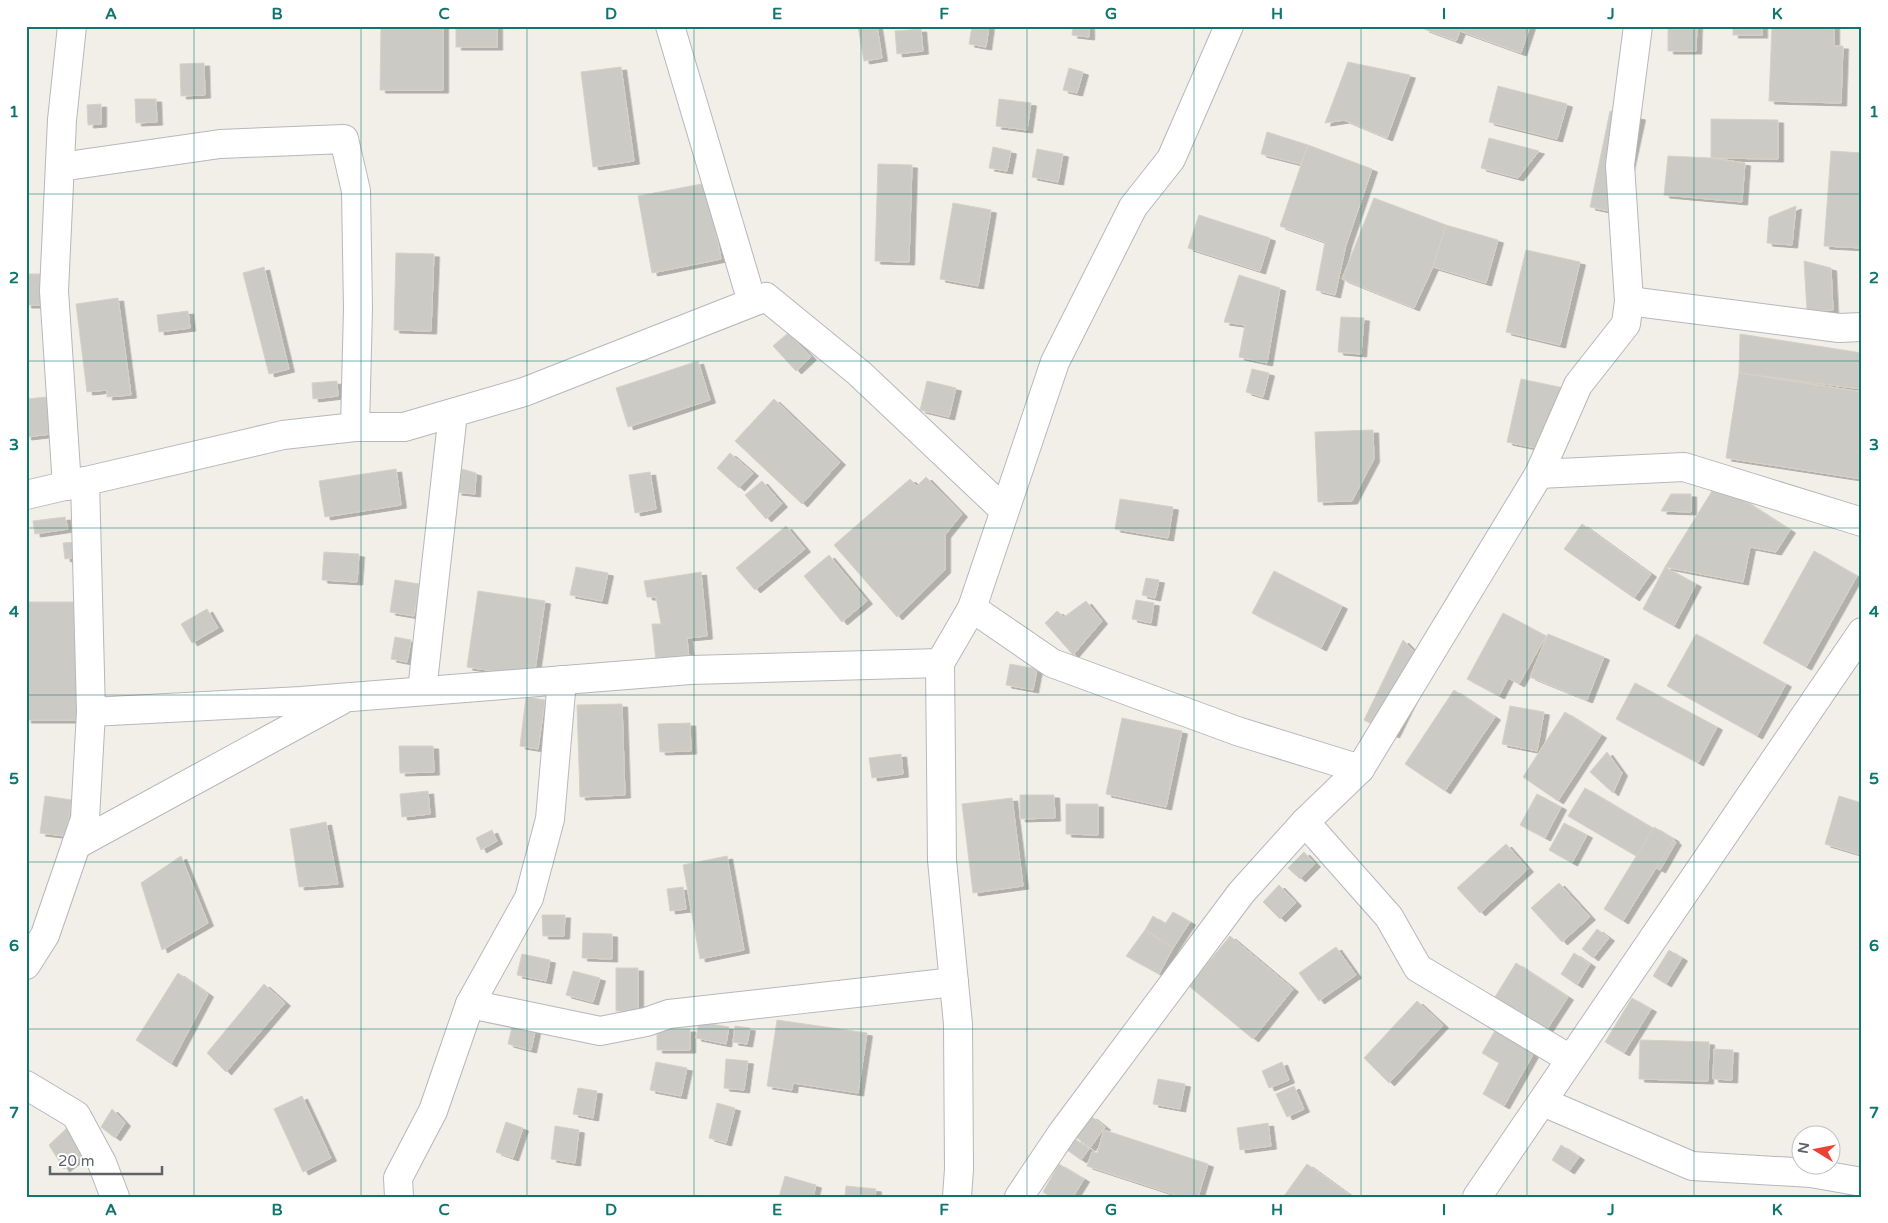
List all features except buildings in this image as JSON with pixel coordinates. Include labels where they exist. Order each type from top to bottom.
[{"type":"street","points":[[26,965],[46,935],[85,819],[91,712],[76,484],[54,291],[62,120],[72,26]]},
{"type":"street","points":[[670,26],[752,302]]},
{"type":"street","points":[[957,1197],[959,1169],[958,1024],[942,860],[940,663],[972,608],[1055,362],[1133,207],[1171,159],[1229,26]]},
{"type":"street","points":[[1019,1197],[1062,1133],[1241,893],[1305,822],[1360,769],[1539,474],[1578,384],[1626,324],[1629,301],[1620,165],[1638,26]]},
{"type":"street","points":[[60,167],[220,144],[344,139],[356,191],[358,309],[354,427]]},
{"type":"street","points":[[26,495],[283,435],[354,427],[404,427],[524,392],[766,297],[859,373],[1004,510]]},
{"type":"street","points":[[1629,301],[1839,328],[1862,327]]},
{"type":"street","points":[[422,691],[453,413]]},
{"type":"street","points":[[1539,474],[1684,467],[1862,522]]},
{"type":"street","points":[[972,608],[1052,663],[1236,731],[1360,769]]},
{"type":"street","points":[[1477,1197],[1862,632]]},
{"type":"street","points":[[91,712],[348,697],[690,670],[940,663]]},
{"type":"street","points":[[399,1197],[398,1178],[433,1111],[470,1004],[530,898],[550,819],[562,680]]},
{"type":"street","points":[[76,845],[348,697]]},
{"type":"street","points":[[1305,822],[1389,917],[1418,968],[1570,1059]]},
{"type":"street","points":[[470,1004],[600,1030],[646,1022],[669,1014],[954,982]]},
{"type":"street","points":[[26,1085],[76,1115],[102,1163],[115,1197]]},
{"type":"street","points":[[1542,1102],[1692,1166],[1812,1185],[1862,1182]]}]
